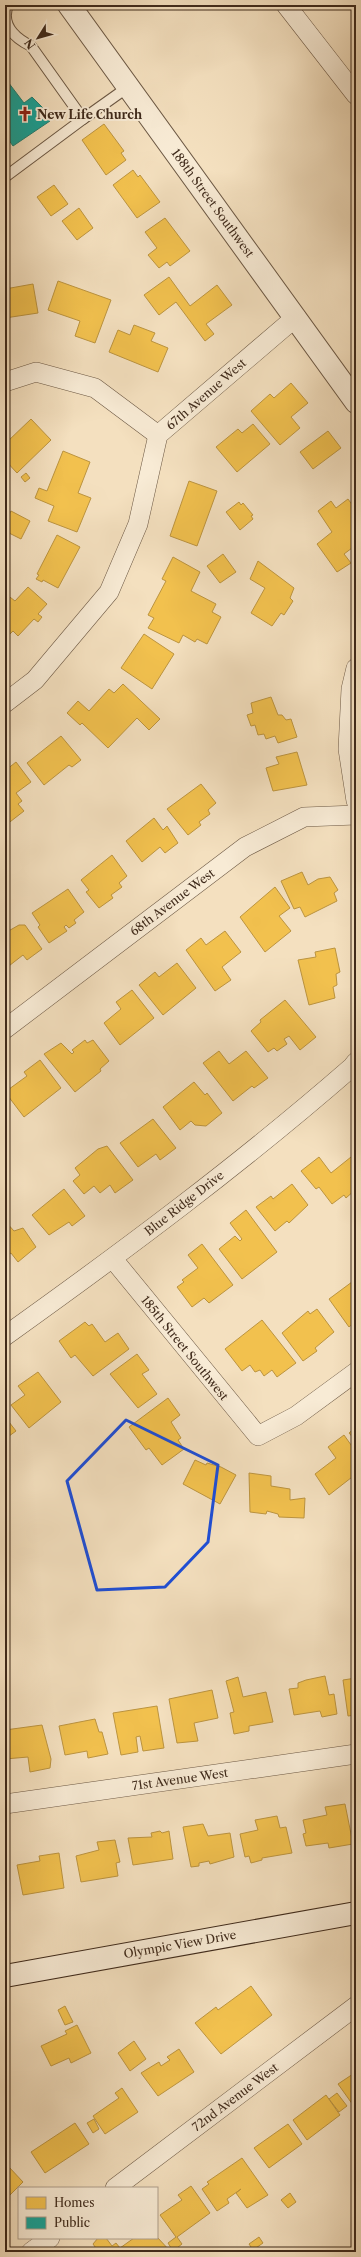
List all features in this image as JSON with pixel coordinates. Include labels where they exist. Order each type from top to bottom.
[{"type":"street","name":"188th Street Southwest","points":[[69,5],[356,402]]},
{"type":"street","points":[[286,5],[356,95]]},
{"type":"street","name":"67th Avenue West","points":[[5,703],[35,680],[109,592],[138,524],[158,435],[296,317]]},
{"type":"street","points":[[5,382],[36,372],[95,388],[158,435]]},
{"type":"street","points":[[356,668],[350,689],[348,749],[356,801]]},
{"type":"street","name":"68th Avenue West","points":[[5,1029],[246,847],[304,817],[356,815]]},
{"type":"street","name":"Blue Ridge Drive","points":[[5,1336],[113,1259],[310,1104],[356,1062]]},
{"type":"street","name":"185th Street Southwest","points":[[113,1259],[258,1436],[296,1416],[356,1372]]},
{"type":"street","name":"71st Avenue West","points":[[5,1804],[356,1754]]},
{"type":"street","name":"Olympic View Drive","points":[[5,1976],[356,1912]]},
{"type":"street","name":"72nd Avenue West","points":[[116,2187],[356,2006]]},
{"type":"street","points":[[31,2252],[49,2239]]},
{"type":"lane","points":[[8,5],[6,22],[11,33],[31,46],[83,119]]},
{"type":"lane","points":[[5,177],[128,86]]},
{"type":"highlighted area","points":[[126,1420],[218,1465],[208,1542],[165,1587],[97,1590],[67,1481]]},
{"type":"building: Homes","points":[[104,124],[124,151],[121,153],[126,160],[106,175],[82,140]]},
{"type":"building: Homes","points":[[133,170],[138,177],[140,175],[160,202],[137,218],[113,185]]},
{"type":"building: Homes","points":[[54,185],[68,204],[51,216],[37,197]]},
{"type":"building: Homes","points":[[79,208],[93,228],[77,240],[62,221]]},
{"type":"building: Homes","points":[[165,218],[190,251],[170,266],[167,262],[159,268],[148,255],[157,248],[145,232]]},
{"type":"building: Homes","points":[[169,277],[190,306],[217,285],[232,305],[206,324],[214,334],[205,341],[176,302],[159,315],[144,295]]},
{"type":"building: Homes","points":[[58,281],[111,300],[95,343],[75,336],[80,321],[48,310]]},
{"type":"building: Homes","points":[[33,284],[38,313],[5,318],[5,289]]},
{"type":"building: Homes","points":[[134,325],[155,333],[151,341],[168,348],[158,372],[109,352],[118,330],[130,335]]},
{"type":"building: Homes","points":[[291,383],[308,403],[291,417],[300,428],[280,445],[251,411],[270,394],[274,398]]},
{"type":"building: Homes","points":[[31,419],[51,440],[17,473],[5,460],[5,440],[7,442]]},
{"type":"building: Homes","points":[[253,424],[270,444],[237,472],[216,447],[238,429],[242,433]]},
{"type":"building: Homes","points":[[328,431],[341,448],[313,469],[300,452]]},
{"type":"building: Homes","points":[[63,451],[90,462],[78,493],[91,498],[77,532],[48,521],[54,506],[35,498],[39,488],[47,491]]},
{"type":"building: Homes","points":[[26,473],[30,478],[25,482],[21,477]]},
{"type":"building: Homes","points":[[189,481],[217,491],[197,546],[170,536]]},
{"type":"building: Homes","points":[[348,499],[356,510],[356,545],[344,554],[351,563],[337,572],[317,544],[332,532],[318,511],[331,501],[336,508]]},
{"type":"building: Homes","points":[[239,502],[241,505],[243,503],[253,515],[251,516],[253,519],[240,530],[226,512]]},
{"type":"building: Homes","points":[[11,511],[30,521],[21,539],[9,533],[7,538],[5,537],[5,522]]},
{"type":"building: Homes","points":[[57,535],[80,547],[58,588],[43,580],[42,582],[36,579],[39,575],[37,574]]},
{"type":"building: Homes","points":[[223,554],[236,572],[220,583],[207,566]]},
{"type":"building: Homes","points":[[173,557],[200,572],[191,591],[216,604],[212,612],[221,617],[207,644],[197,639],[195,642],[183,635],[179,643],[148,628],[154,618],[148,615],[166,581],[162,579]]},
{"type":"building: Homes","points":[[258,561],[294,588],[290,598],[293,601],[284,615],[281,613],[272,626],[251,613],[265,588],[250,579]]},
{"type":"building: Homes","points":[[28,587],[47,604],[38,614],[42,617],[38,622],[34,619],[18,636],[13,631],[5,639],[5,595],[6,594],[15,601]]},
{"type":"building: Homes","points":[[144,634],[174,654],[152,689],[121,668]]},
{"type":"building: Homes","points":[[123,684],[160,719],[149,730],[137,718],[108,748],[82,723],[80,725],[67,713],[78,701],[89,711],[109,689],[114,693]]},
{"type":"building: Homes","points":[[271,697],[278,715],[282,715],[286,720],[291,719],[297,737],[278,743],[275,736],[266,739],[264,734],[258,735],[255,725],[251,726],[247,715],[253,713],[251,703]]},
{"type":"building: Homes","points":[[61,736],[81,760],[72,767],[69,765],[44,785],[27,763]]},
{"type":"building: Homes","points":[[297,752],[307,785],[273,791],[266,768],[279,764],[276,757]]},
{"type":"building: Homes","points":[[16,762],[31,782],[16,793],[22,801],[18,804],[24,811],[6,825],[5,769],[6,770]]},
{"type":"building: Homes","points":[[201,784],[216,803],[208,810],[210,814],[199,822],[201,825],[188,835],[167,809]]},
{"type":"building: Homes","points":[[154,818],[163,830],[167,826],[178,843],[165,853],[160,847],[142,862],[126,841]]},
{"type":"building: Homes","points":[[112,855],[127,876],[119,883],[122,887],[111,895],[113,898],[99,908],[86,892],[89,890],[81,880]]},
{"type":"building: Homes","points":[[302,872],[308,885],[318,879],[330,877],[338,890],[334,893],[337,901],[305,917],[300,907],[294,909],[281,881]]},
{"type":"building: Homes","points":[[275,887],[290,908],[279,916],[291,931],[265,952],[240,917]]},
{"type":"building: Homes","points":[[68,889],[84,912],[74,920],[76,923],[69,928],[66,925],[64,927],[67,931],[49,943],[38,927],[40,925],[32,913]]},
{"type":"building: Homes","points":[[19,925],[25,925],[42,949],[27,960],[23,955],[5,969],[5,933]]},
{"type":"building: Homes","points":[[225,931],[241,952],[222,967],[231,980],[215,991],[186,950],[201,938],[206,945]]},
{"type":"building: Homes","points":[[335,948],[340,972],[336,974],[337,985],[333,987],[335,998],[309,1005],[298,960],[316,957],[315,952]]},
{"type":"building: Homes","points":[[177,963],[196,988],[163,1015],[139,985],[155,972],[159,977]]},
{"type":"building: Homes","points":[[132,990],[154,1018],[120,1045],[104,1023],[121,1009],[116,1002]]},
{"type":"building: Homes","points":[[285,1000],[316,1037],[300,1050],[289,1036],[284,1039],[287,1044],[277,1051],[274,1048],[268,1052],[251,1031],[261,1022],[260,1020]]},
{"type":"building: Homes","points":[[85,1040],[87,1043],[93,1040],[109,1061],[100,1069],[101,1071],[75,1092],[44,1054],[61,1043],[72,1054],[74,1052],[72,1050]]},
{"type":"building: Homes","points":[[219,1051],[229,1064],[246,1051],[268,1078],[254,1088],[252,1086],[233,1101],[203,1063]]},
{"type":"building: Homes","points":[[40,1060],[61,1088],[24,1117],[5,1092],[27,1076],[24,1072]]},
{"type":"building: Homes","points":[[194,1082],[205,1095],[207,1093],[222,1113],[206,1126],[195,1125],[191,1121],[180,1130],[163,1107]]},
{"type":"building: Homes","points":[[153,1119],[176,1148],[160,1160],[156,1154],[138,1167],[120,1143]]},
{"type":"building: Homes","points":[[107,1146],[133,1180],[115,1193],[110,1185],[100,1193],[94,1186],[84,1194],[73,1181],[80,1175],[75,1168],[98,1149]]},
{"type":"building: Homes","points":[[319,1157],[331,1173],[351,1157],[356,1163],[356,1189],[346,1198],[344,1195],[332,1204],[319,1187],[316,1189],[301,1171]]},
{"type":"building: Homes","points":[[292,1184],[308,1205],[289,1223],[287,1221],[275,1231],[256,1207],[271,1196],[273,1199]]},
{"type":"building: Homes","points":[[64,1189],[85,1216],[72,1226],[69,1222],[49,1235],[32,1215]]},
{"type":"building: Homes","points":[[246,1210],[277,1252],[242,1279],[219,1249],[235,1236],[240,1241],[242,1239],[230,1223]]},
{"type":"building: Homes","points":[[5,1221],[14,1231],[23,1228],[36,1247],[18,1262],[11,1253],[5,1257]]},
{"type":"building: Homes","points":[[202,1244],[233,1285],[209,1303],[204,1298],[192,1307],[177,1287],[184,1282],[182,1280],[198,1268],[188,1255]]},
{"type":"building: Homes","points":[[356,1279],[356,1321],[349,1327],[329,1299]]},
{"type":"building: Homes","points":[[317,1309],[334,1332],[315,1348],[317,1351],[303,1361],[282,1333],[308,1311],[310,1314]]},
{"type":"building: Homes","points":[[262,1320],[296,1363],[277,1377],[272,1370],[264,1376],[260,1370],[255,1372],[250,1365],[242,1371],[225,1349]]},
{"type":"building: Homes","points":[[85,1322],[89,1326],[92,1324],[105,1342],[118,1333],[129,1349],[93,1376],[75,1355],[71,1358],[59,1341]]},
{"type":"building: Homes","points":[[137,1354],[149,1370],[142,1374],[157,1394],[138,1408],[110,1374]]},
{"type":"building: Homes","points":[[38,1372],[61,1402],[29,1428],[11,1405],[25,1395],[18,1386]]},
{"type":"building: Homes","points":[[168,1398],[180,1415],[171,1422],[181,1438],[178,1440],[184,1449],[162,1465],[149,1448],[146,1450],[129,1427]]},
{"type":"building: Homes","points":[[5,1422],[6,1424],[9,1422],[16,1431],[5,1439]]},
{"type":"building: Homes","points":[[356,1427],[356,1441],[349,1433]]},
{"type":"building: Homes","points":[[344,1435],[356,1452],[356,1474],[329,1495],[315,1474],[336,1458],[328,1447]]},
{"type":"building: Homes","points":[[195,1460],[206,1465],[207,1463],[221,1467],[236,1475],[220,1504],[183,1484]]},
{"type":"building: Homes","points":[[249,1473],[271,1476],[271,1486],[290,1489],[290,1500],[305,1498],[304,1518],[279,1517],[278,1514],[267,1511],[266,1514],[250,1512]]},
{"type":"building: Homes","points":[[325,1676],[329,1695],[334,1694],[337,1714],[322,1717],[320,1711],[294,1715],[289,1689],[298,1688],[298,1683],[306,1680]]},
{"type":"building: Homes","points":[[238,1677],[243,1697],[266,1692],[273,1722],[249,1726],[249,1731],[234,1734],[230,1713],[234,1712],[226,1681]]},
{"type":"building: Homes","points":[[356,1678],[356,1715],[348,1716],[343,1680]]},
{"type":"building: Homes","points":[[212,1690],[218,1718],[194,1723],[198,1741],[177,1743],[169,1699]]},
{"type":"building: Homes","points":[[157,1706],[164,1748],[143,1751],[140,1736],[136,1737],[138,1752],[121,1755],[113,1713]]},
{"type":"building: Homes","points":[[95,1719],[99,1732],[102,1732],[108,1754],[88,1758],[87,1751],[65,1755],[59,1726]]},
{"type":"building: Homes","points":[[42,1725],[51,1759],[50,1768],[30,1772],[28,1757],[5,1759],[5,1730]]},
{"type":"building: Homes","points":[[345,1804],[353,1844],[329,1848],[328,1843],[306,1846],[303,1834],[306,1833],[303,1820],[327,1815],[325,1807]]},
{"type":"building: Homes","points":[[277,1816],[280,1828],[286,1827],[292,1853],[262,1858],[262,1860],[251,1863],[249,1856],[245,1857],[240,1834],[258,1830],[255,1820]]},
{"type":"building: Homes","points":[[203,1824],[208,1836],[230,1833],[234,1857],[210,1864],[209,1861],[199,1863],[199,1866],[191,1867],[183,1827]]},
{"type":"building: Homes","points":[[160,1831],[162,1833],[169,1831],[173,1859],[133,1865],[128,1838],[152,1837],[151,1833]]},
{"type":"building: Homes","points":[[115,1840],[120,1862],[116,1863],[118,1876],[81,1882],[76,1856],[99,1850],[97,1842]]},
{"type":"building: Homes","points":[[59,1853],[64,1888],[23,1895],[17,1865],[40,1861],[39,1856]]},
{"type":"building: Homes","points":[[251,1986],[272,2015],[221,2054],[195,2023],[216,2007],[218,2010]]},
{"type":"building: Homes","points":[[65,2006],[73,2022],[65,2025],[58,2010]]},
{"type":"building: Homes","points":[[77,2025],[91,2053],[71,2063],[69,2058],[51,2066],[41,2046],[67,2034],[65,2031]]},
{"type":"building: Homes","points":[[134,2041],[146,2059],[130,2071],[118,2053]]},
{"type":"building: Homes","points":[[179,2049],[194,2072],[158,2096],[141,2073],[159,2062],[161,2066],[170,2060],[167,2057]]},
{"type":"building: Homes","points":[[356,2072],[356,2103],[353,2105],[338,2084]]},
{"type":"building: Homes","points":[[122,2088],[138,2112],[105,2134],[93,2116],[119,2098],[115,2093]]},
{"type":"building: Homes","points":[[337,2093],[347,2106],[339,2112],[329,2099]]},
{"type":"building: Homes","points":[[326,2095],[340,2115],[307,2140],[293,2120]]},
{"type":"building: Homes","points":[[94,2119],[99,2129],[93,2133],[87,2123]]},
{"type":"building: Homes","points":[[75,2123],[89,2144],[45,2173],[31,2152]]},
{"type":"building: Homes","points":[[288,2124],[302,2144],[269,2168],[254,2148]]},
{"type":"building: Homes","points":[[242,2158],[268,2195],[247,2208],[236,2193],[241,2189],[227,2199],[229,2203],[217,2211],[202,2189],[209,2184],[207,2182]]},
{"type":"building: Homes","points":[[9,2167],[23,2182],[5,2200],[5,2171]]},
{"type":"building: Homes","points":[[191,2186],[210,2213],[177,2237],[182,2244],[173,2251],[168,2243],[176,2237],[160,2215],[182,2200],[178,2195]]},
{"type":"building: Homes","points":[[290,2193],[296,2202],[288,2208],[281,2200]]},
{"type":"building: Homes","points":[[259,2237],[263,2243],[253,2250],[249,2244]]},
{"type":"building: Homes","points":[[158,2238],[171,2252],[104,2252],[102,2248],[98,2251],[93,2244],[97,2239],[107,2239],[112,2246],[116,2243],[120,2248],[133,2239]]},
{"type":"building: Public","name":"New Life Church","points":[[5,78],[24,103],[32,97],[42,107],[50,121],[13,146],[5,135]]},
{"type":"place","name":"New Life Church","points":[[25,114]]}]
